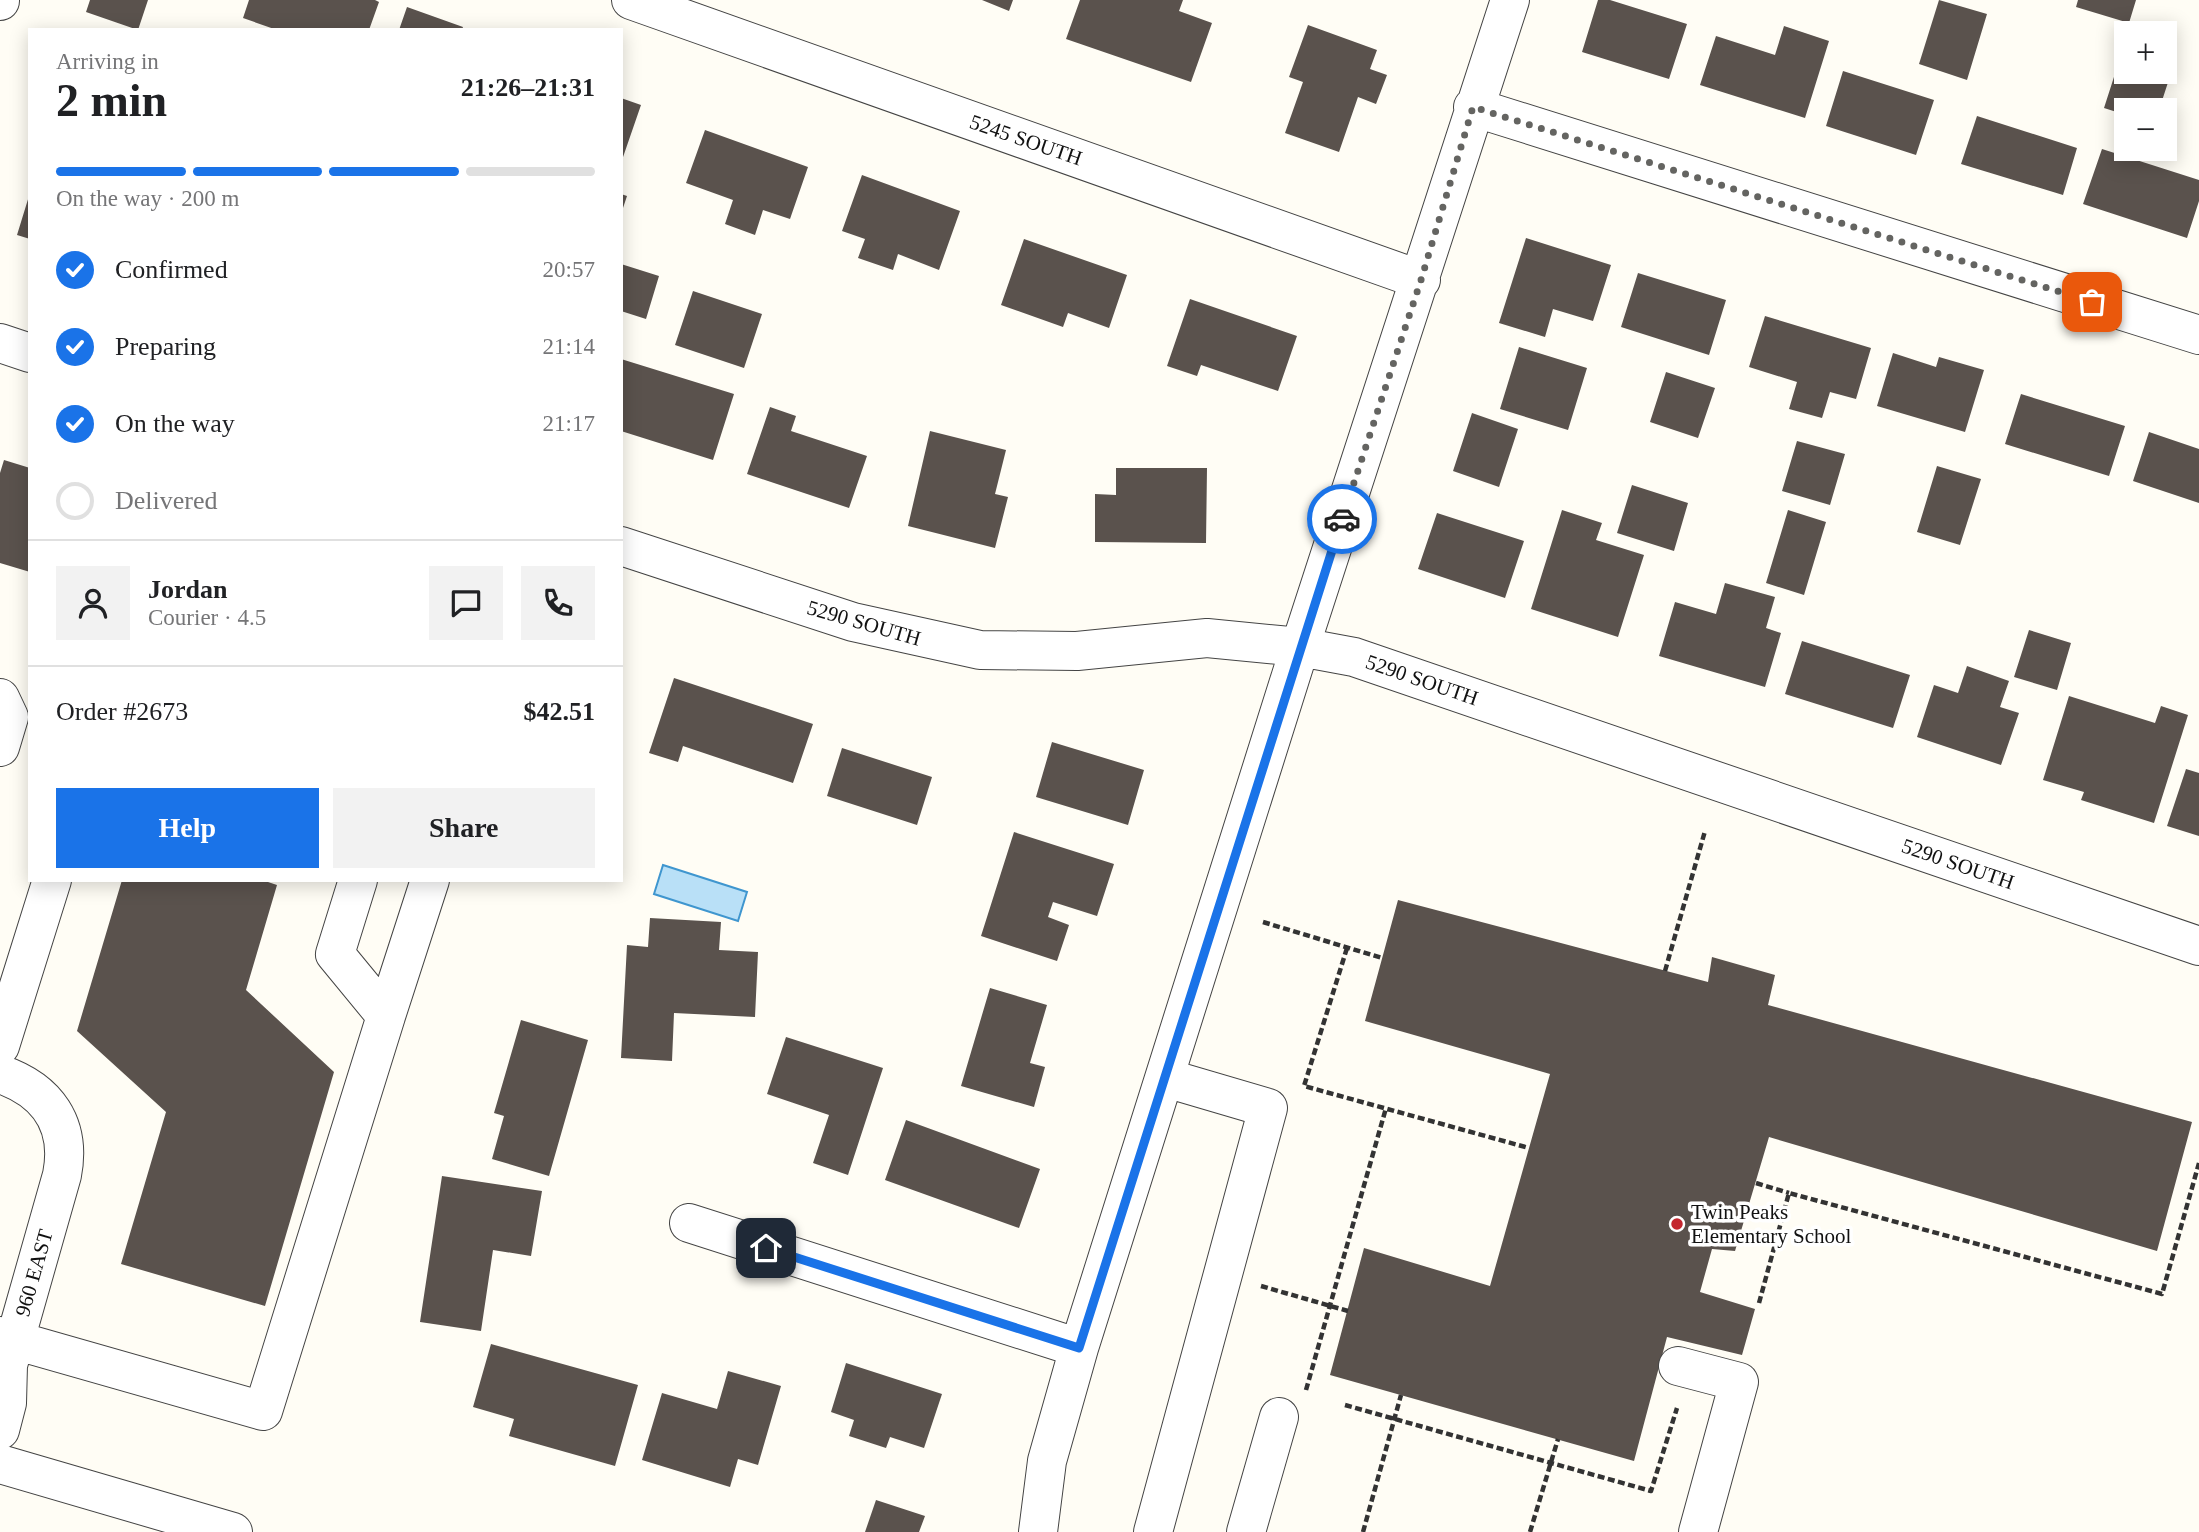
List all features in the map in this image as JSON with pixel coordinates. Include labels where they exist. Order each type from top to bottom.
[{"type":"street","name":"5245 SOUTH","points":[[631,0],[1421,280]]},
{"type":"street","points":[[1038,1532],[1047,1461],[1079,1348],[1300,647],[1421,280],[1473,107],[1510,0]]},
{"type":"street","points":[[1473,107],[2199,335]]},
{"type":"street","points":[[0,343],[28,352]]},
{"type":"street","name":"5290 SOUTH","points":[[623,547],[853,622],[980,650],[1077,652],[1207,638],[1300,647],[1354,657],[2199,946]]},
{"type":"street","points":[[0,698],[9,716],[0,747]]},
{"type":"street","points":[[0,1046],[51,882]]},
{"type":"street","points":[[357,882],[335,954],[386,1016]]},
{"type":"street","points":[[7,1338],[263,1411],[429,882]]},
{"type":"street","name":"960 EAST","points":[[0,1074],[29,1086],[57,1118],[65,1147],[65,1160],[7,1338],[7,1403],[0,1430]]},
{"type":"street","points":[[1153,1532],[1268,1108],[1166,1078]]},
{"type":"street","points":[[689,1223],[1079,1348]]},
{"type":"street","points":[[1678,1366],[1739,1382],[1698,1532]]},
{"type":"street","points":[[1246,1532],[1292,1405]]},
{"type":"street","points":[[0,1464],[233,1532]]},
{"type":"path","points":[[1665,971],[1705,831]]},
{"type":"path","points":[[1263,922],[1382,958]]},
{"type":"path","points":[[1347,948],[1304,1086],[1529,1148]]},
{"type":"path","points":[[1292,1405],[1330,1306],[1386,1108]]},
{"type":"path","points":[[1756,1183],[2162,1294],[2199,1163]]},
{"type":"path","points":[[1759,1304],[1789,1193]]},
{"type":"path","points":[[1250,1282],[1348,1311]]},
{"type":"path","points":[[1363,1532],[1401,1395]]},
{"type":"path","points":[[1345,1405],[1651,1491],[1675,1407],[1686,1410]]},
{"type":"path","points":[[1530,1532],[1558,1439]]},
{"type":"water","points":[[663,865],[747,892],[738,921],[654,894]]},
{"type":"building","points":[[90,0],[148,0],[139,28],[86,12]]},
{"type":"building","points":[[249,0],[379,2],[370,28],[271,28],[243,18]]},
{"type":"building","points":[[982,0],[1013,0],[1009,11]]},
{"type":"building","points":[[1080,0],[1183,0],[1179,11],[1212,23],[1191,82],[1066,39]]},
{"type":"building","points":[[1598,0],[1610,0],[1687,24],[1669,79],[1582,52]]},
{"type":"building","points":[[1939,0],[1987,14],[1967,80],[1919,64]]},
{"type":"building","points":[[2078,0],[2136,0],[2130,21],[2076,7]]},
{"type":"building","points":[[407,7],[463,27],[463,28],[400,28]]},
{"type":"building","points":[[1308,25],[1377,50],[1370,69],[1387,75],[1376,104],[1358,97],[1339,152],[1285,133],[1303,82],[1289,77]]},
{"type":"building","points":[[1784,26],[1829,41],[1805,118],[1700,85],[1716,36],[1775,55]]},
{"type":"building","points":[[1843,71],[1934,100],[1916,155],[1826,126]]},
{"type":"building","points":[[2114,77],[2114,84],[2167,84],[2163,98],[2114,98],[2114,111],[2104,108]]},
{"type":"building","points":[[623,99],[641,105],[623,157]]},
{"type":"building","points":[[1977,116],[2077,148],[2063,195],[1961,164]]},
{"type":"building","points":[[705,130],[808,167],[790,219],[763,210],[755,235],[725,224],[733,200],[686,183]]},
{"type":"building","points":[[2102,149],[2114,153],[2114,161],[2140,161],[2199,180],[2199,201],[2187,238],[2083,204]]},
{"type":"building","points":[[862,175],[960,211],[939,270],[898,254],[893,270],[858,258],[865,239],[842,231]]},
{"type":"building","points":[[28,199],[28,238],[17,235]]},
{"type":"building","points":[[1526,238],[1611,265],[1593,321],[1553,309],[1545,337],[1499,323]]},
{"type":"building","points":[[1024,239],[1127,275],[1109,328],[1068,313],[1063,327],[1001,305]]},
{"type":"building","points":[[623,265],[659,276],[646,319],[623,312]]},
{"type":"building","points":[[1638,273],[1726,300],[1709,355],[1621,327]]},
{"type":"building","points":[[693,291],[762,314],[744,368],[675,345]]},
{"type":"building","points":[[1190,299],[1297,336],[1278,391],[1201,365],[1197,376],[1167,366]]},
{"type":"building","points":[[1765,316],[1871,348],[1856,399],[1830,392],[1822,418],[1789,409],[1797,382],[1749,367]]},
{"type":"building","points":[[1519,347],[1587,368],[1568,430],[1500,409]]},
{"type":"building","points":[[1893,353],[1936,367],[1939,357],[1984,370],[1965,432],[1877,406]]},
{"type":"building","points":[[623,360],[734,394],[713,460],[623,432]]},
{"type":"building","points":[[1666,372],[1715,388],[1698,438],[1650,422]]},
{"type":"building","points":[[2021,394],[2125,426],[2109,476],[2005,444]]},
{"type":"building","points":[[770,407],[796,416],[791,431],[867,456],[849,508],[747,474]]},
{"type":"building","points":[[1472,413],[1518,429],[1499,487],[1453,471]]},
{"type":"building","points":[[930,431],[1006,450],[995,494],[1008,497],[995,548],[908,526]]},
{"type":"building","points":[[2149,432],[2199,449],[2199,503],[2133,481]]},
{"type":"building","points":[[1797,441],[1845,454],[1830,505],[1782,491]]},
{"type":"building","points":[[4,460],[28,467],[28,571],[0,563],[0,473]]},
{"type":"building","points":[[1937,466],[1981,479],[1960,545],[1917,532]]},
{"type":"building","points":[[1116,468],[1207,468],[1206,543],[1095,542],[1095,494],[1116,495]]},
{"type":"building","points":[[1632,485],[1688,503],[1674,551],[1617,533]]},
{"type":"building","points":[[1562,510],[1602,523],[1596,540],[1644,555],[1618,637],[1531,609]]},
{"type":"building","points":[[1788,510],[1826,522],[1804,595],[1766,583]]},
{"type":"building","points":[[1437,513],[1524,541],[1505,598],[1418,569]]},
{"type":"building","points":[[1725,583],[1775,597],[1766,628],[1781,633],[1765,687],[1659,656],[1675,602],[1716,614]]},
{"type":"building","points":[[2029,630],[2071,643],[2057,690],[2014,677]]},
{"type":"building","points":[[1802,641],[1910,675],[1893,728],[1785,694]]},
{"type":"building","points":[[1967,666],[2009,681],[2000,707],[2019,713],[2001,765],[1917,737],[1934,685],[1958,693]]},
{"type":"building","points":[[674,678],[813,724],[793,783],[683,746],[678,762],[649,753]]},
{"type":"building","points":[[2069,696],[2155,723],[2161,706],[2188,715],[2154,823],[2081,800],[2084,792],[2043,780]]},
{"type":"building","points":[[1052,742],[1144,770],[1128,825],[1036,797]]},
{"type":"building","points":[[842,748],[932,777],[917,825],[827,796]]},
{"type":"building","points":[[2186,769],[2199,773],[2199,836],[2167,826]]},
{"type":"building","points":[[1014,832],[1114,864],[1097,916],[1053,902],[1048,917],[1069,925],[1057,961],[981,936]]},
{"type":"building","points":[[121,882],[268,882],[277,885],[246,990],[334,1072],[265,1306],[121,1264],[166,1112],[77,1031]]},
{"type":"building","points":[[1398,900],[1708,982],[1712,957],[1775,975],[1768,1005],[2192,1122],[2157,1251],[1769,1137],[1735,1251],[1712,1249],[1700,1292],[1755,1309],[1742,1355],[1667,1337],[1634,1461],[1330,1375],[1364,1248],[1490,1286],[1550,1074],[1365,1021]]},
{"type":"building","points":[[650,918],[721,922],[719,950],[758,952],[755,1017],[674,1013],[672,1061],[621,1058],[627,945],[648,947]]},
{"type":"building","points":[[990,988],[1047,1005],[1030,1063],[1045,1067],[1034,1107],[961,1086]]},
{"type":"building","points":[[521,1020],[588,1040],[549,1176],[492,1159],[504,1116],[494,1113]]},
{"type":"building","points":[[786,1037],[883,1068],[848,1175],[813,1163],[829,1115],[767,1094]]},
{"type":"building","points":[[906,1120],[1040,1169],[1019,1228],[885,1180]]},
{"type":"building","points":[[442,1176],[542,1191],[531,1256],[493,1250],[481,1331],[420,1322]]},
{"type":"building","points":[[491,1344],[638,1385],[615,1466],[509,1436],[514,1419],[473,1407]]},
{"type":"building","points":[[846,1363],[942,1394],[924,1448],[890,1437],[886,1448],[849,1436],[854,1420],[831,1412]]},
{"type":"building","points":[[728,1371],[781,1386],[758,1465],[738,1459],[730,1487],[642,1460],[662,1393],[717,1409]]},
{"type":"building","points":[[876,1500],[925,1516],[919,1532],[865,1532]]},
{"type":"way so far","points":[[1342,519],[1421,280],[1473,107],[2092,302]]},
{"type":"place","name":"Twin Peaks Elementary School","points":[[1677,1224]]},
{"type":"route","points":[[766,1248],[1079,1348],[1342,519]]}]
